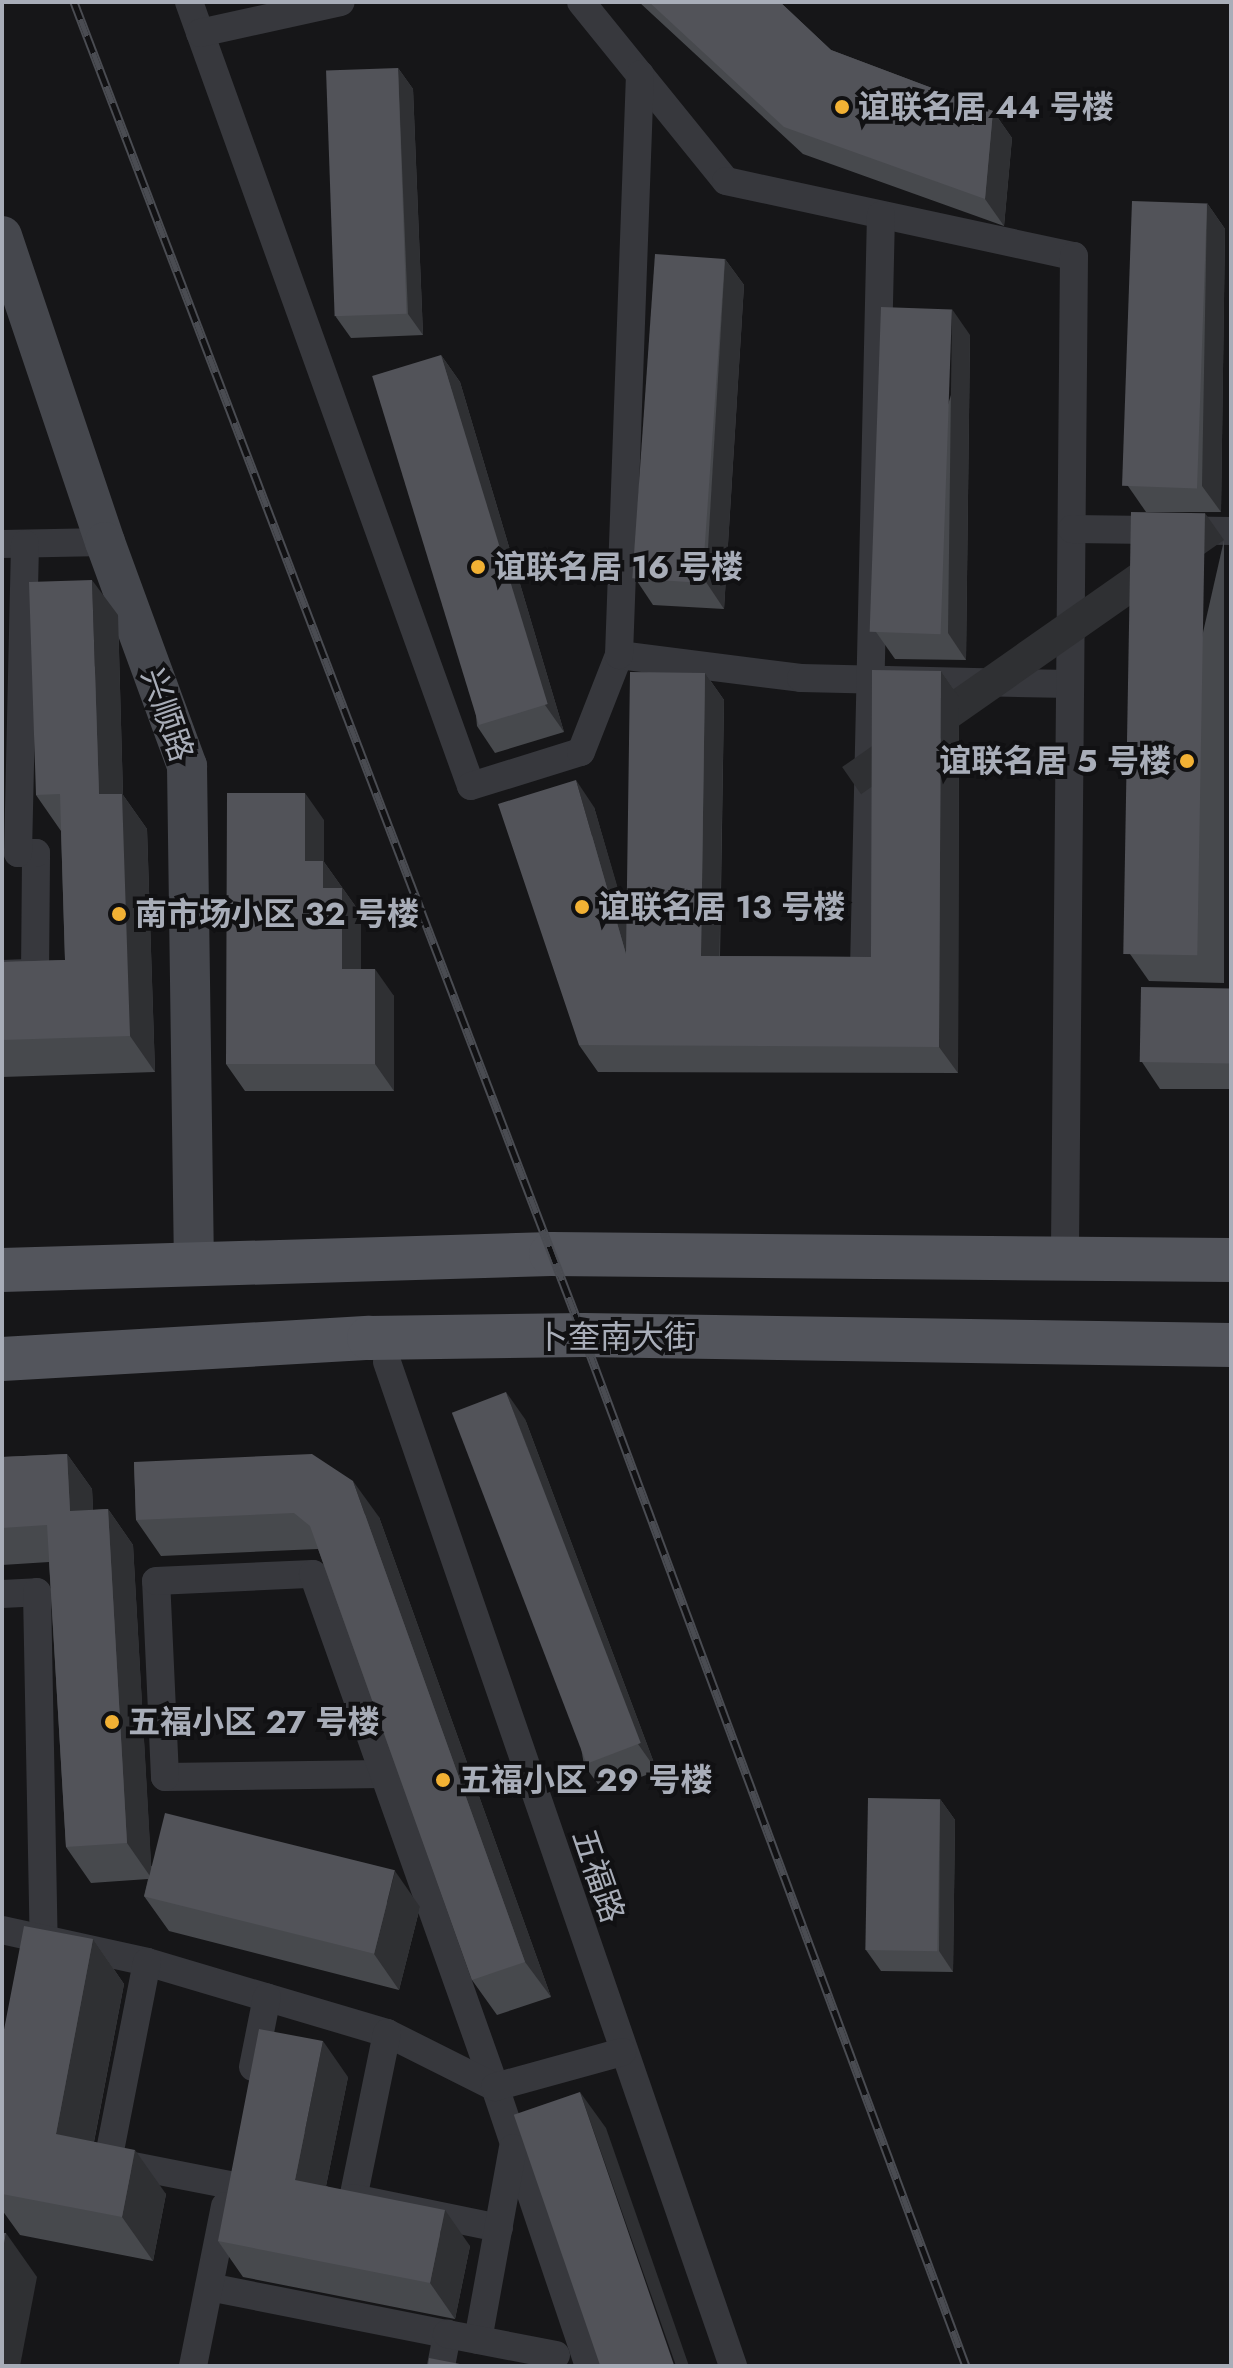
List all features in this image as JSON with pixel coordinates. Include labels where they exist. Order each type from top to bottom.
[{"type":"main road","points":[[2,1270],[551,1254],[1065,1256],[1231,1260]]},
{"type":"main road","name":"卜奎南大街","points":[[2,1359],[369,1338],[583,1335],[1231,1345]]},
{"type":"street","points":[[189,2],[471,786],[581,752],[619,655],[640,74]]},
{"type":"street","points":[[200,33],[341,2]]},
{"type":"street","points":[[581,2],[726,181],[1074,256],[1065,1256]]},
{"type":"street","points":[[864,969],[881,215]]},
{"type":"street","name":"兴顺路","points":[[2,236],[105,542],[187,766],[194,1265]]},
{"type":"street","points":[[1072,529],[1231,531]]},
{"type":"street","points":[[2,974],[35,973],[36,853],[18,853],[12,708],[13,544],[105,542]]},
{"type":"street","points":[[619,655],[801,678],[1070,684]]},
{"type":"street","name":"五福路","points":[[387,1362],[622,2052],[733,2366]]},
{"type":"street","points":[[383,1774],[165,1777],[156,1581],[313,1574],[495,2087],[589,2366]]},
{"type":"street","points":[[2,1594],[37,1592],[48,1941],[38,1987]]},
{"type":"street","points":[[2,1930],[147,1962],[387,2033],[495,2087],[622,2052]]},
{"type":"street","points":[[147,1962],[108,2161],[230,2185]]},
{"type":"street","points":[[248,2091],[267,1997]]},
{"type":"street","points":[[387,2033],[353,2198],[499,2228]]},
{"type":"street","points":[[478,2340],[514,2145]]},
{"type":"street","points":[[193,2366],[236,2153]]},
{"type":"street","points":[[209,2287],[478,2340],[555,2360],[566,2300]]},
{"type":"street","points":[[441,2366],[447,2334]]},
{"type":"building","name":"谊联名居 44 号楼","points":[[649,2],[780,2],[831,50],[993,111],[985,199],[784,127]]},
{"type":"building","points":[[398,68],[407,314],[335,316],[326,71]]},
{"type":"building","points":[[1132,201],[1207,204],[1197,488],[1122,486]]},
{"type":"building","points":[[655,254],[725,259],[702,583],[632,578]]},
{"type":"building","points":[[881,307],[952,309],[941,634],[870,632]]},
{"type":"building","name":"谊联名居 16 号楼","points":[[441,355],[548,704],[479,725],[372,376]]},
{"type":"building","name":"谊联名居 5 号楼","points":[[1131,512],[1205,513],[1197,955],[1123,954]]},
{"type":"building","points":[[92,580],[99,794],[122,794],[130,1036],[2,1040],[2,962],[65,960],[60,794],[36,795],[29,582]]},
{"type":"building","points":[[872,670],[941,671],[939,1047],[579,1045],[498,804],[576,780],[626,954],[630,672],[705,673],[701,956],[871,957]]},
{"type":"building","points":[[227,793],[305,793],[305,861],[323,861],[323,888],[342,888],[342,969],[375,969],[375,1064],[226,1064]]},
{"type":"building","points":[[1141,987],[1231,989],[1230,1064],[1140,1062]]},
{"type":"building","points":[[506,1392],[641,1743],[587,1764],[452,1413]]},
{"type":"building","points":[[67,1454],[70,1511],[108,1509],[127,1843],[66,1847],[47,1525],[2,1528],[2,1457]]},
{"type":"building","name":"五福小区 29 号楼","points":[[312,1454],[353,1481],[525,1962],[472,1980],[310,1526],[294,1513],[136,1520],[134,1462]]},
{"type":"building","points":[[868,1798],[940,1799],[937,1951],[865,1950]]},
{"type":"building","points":[[165,1813],[395,1870],[374,1954],[144,1896]]},
{"type":"building","points":[[24,1926],[93,1939],[56,2134],[135,2150],[122,2217],[2,2194],[2,2040]]},
{"type":"building","points":[[259,2029],[323,2041],[295,2180],[445,2210],[430,2283],[218,2241]]},
{"type":"building","points":[[580,2092],[674,2366],[600,2366],[514,2115]]},
{"type":"building","points":[[2,2233],[6,2233],[2,2255]]},
{"type":"building","points":[[429,2358],[470,2366],[428,2366]]},
{"type":"railway","points":[[74,2],[583,1335],[966,2366]]},
{"type":"place","name":"谊联名居 44 号楼","points":[[842,107]]},
{"type":"place","name":"谊联名居 16 号楼","points":[[478,567]]},
{"type":"place","name":"谊联名居 5 号楼","points":[[1187,761]]},
{"type":"place","name":"谊联名居 13 号楼","points":[[582,907]]},
{"type":"place","name":"南市场小区 32 号楼","points":[[119,914]]},
{"type":"place","name":"五福小区 27 号楼","points":[[112,1722]]},
{"type":"place","name":"五福小区 29 号楼","points":[[443,1780]]}]
